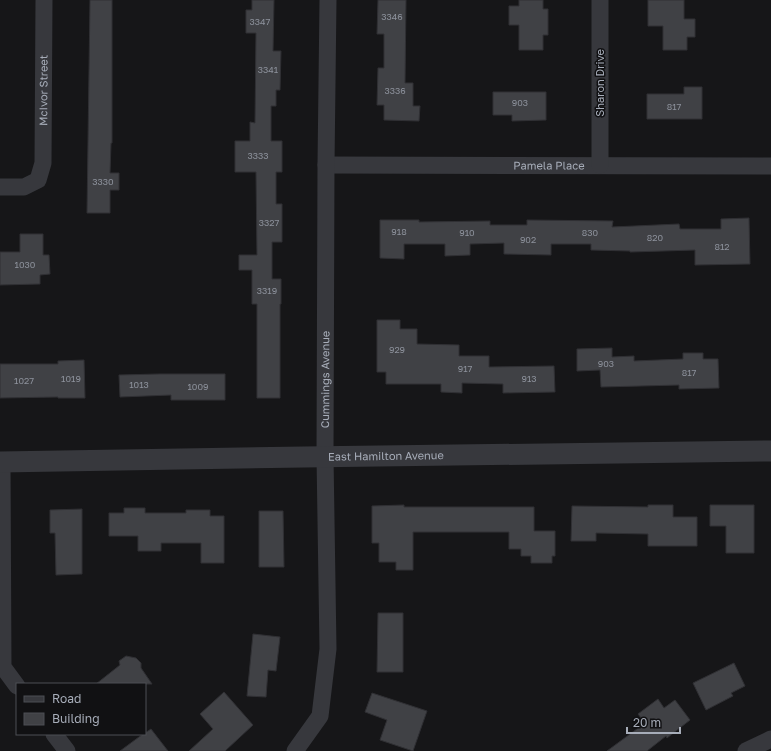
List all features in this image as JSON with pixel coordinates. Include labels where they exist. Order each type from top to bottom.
[{"type":"street","name":"McIvor Street","points":[[0,187],[24,187],[38,180],[43,163],[44,0]]},
{"type":"street","name":"Cummings Avenue","points":[[295,751],[320,716],[328,649],[325,456],[328,0]]},
{"type":"street","name":"Sharon Drive","points":[[600,0],[600,165]]},
{"type":"street","name":"Pamela Place","points":[[326,165],[771,166]]},
{"type":"street","name":"East Hamilton Avenue","points":[[1,462],[325,456],[771,452]]},
{"type":"street","points":[[1,462],[2,668],[16,685]]},
{"type":"street","points":[[55,735],[67,751]]},
{"type":"street","points":[[746,751],[771,738]]},
{"type":"building","points":[[90,0],[112,0],[112,143],[110,173],[119,173],[119,190],[110,190],[110,213],[87,213]]},
{"type":"building","points":[[252,0],[274,0],[273,51],[281,51],[280,90],[276,90],[276,106],[271,106],[271,141],[282,141],[282,172],[276,172],[276,204],[282,204],[282,242],[272,242],[272,279],[281,279],[280,398],[257,398],[257,304],[252,304],[252,270],[239,270],[239,255],[257,255],[256,172],[235,172],[235,141],[250,141],[250,122],[255,123],[256,33],[246,33],[246,10],[252,10]]},
{"type":"building","points":[[378,0],[406,0],[405,83],[413,83],[413,106],[420,106],[419,121],[384,120],[384,105],[377,105],[378,68],[384,68],[384,34],[377,34]]},
{"type":"building","points":[[519,0],[543,0],[543,9],[548,9],[548,35],[543,35],[543,50],[519,50],[519,25],[509,25],[509,6],[519,6]]},
{"type":"building","points":[[648,0],[684,0],[684,19],[695,19],[695,37],[687,37],[687,50],[663,50],[663,26],[648,26]]},
{"type":"building","points":[[684,87],[702,87],[702,119],[647,119],[647,94],[684,94]]},
{"type":"building","points":[[493,92],[546,92],[546,120],[512,121],[512,115],[493,115]]},
{"type":"building","points":[[749,218],[750,264],[695,265],[695,250],[630,252],[591,250],[591,244],[551,244],[551,255],[504,254],[504,243],[470,244],[470,255],[445,256],[445,244],[404,244],[404,259],[380,258],[380,220],[419,220],[419,222],[490,221],[490,225],[527,225],[527,220],[613,221],[612,227],[679,224],[680,229],[721,229],[721,219]]},
{"type":"building","points":[[20,234],[43,234],[43,255],[49,255],[50,274],[40,275],[40,284],[0,285],[0,252],[20,252]]},
{"type":"building","points":[[377,320],[400,320],[400,329],[417,329],[417,344],[459,345],[459,356],[489,356],[489,367],[554,366],[555,392],[503,393],[503,384],[462,383],[462,393],[441,392],[441,384],[386,384],[386,372],[377,372]]},
{"type":"building","points":[[612,348],[612,357],[634,356],[634,361],[683,359],[683,353],[703,353],[703,359],[718,359],[719,388],[679,389],[679,385],[601,387],[600,370],[577,371],[577,349]]},
{"type":"building","points":[[84,360],[85,398],[0,398],[0,364],[58,364],[58,361]]},
{"type":"building","points":[[225,374],[225,400],[171,400],[171,395],[120,397],[119,375]]},
{"type":"building","points":[[404,505],[404,507],[534,507],[534,531],[555,531],[555,556],[552,556],[552,563],[531,563],[531,556],[521,556],[521,549],[509,549],[509,532],[413,532],[413,570],[396,570],[396,562],[379,562],[379,543],[372,543],[372,506]]},
{"type":"building","points":[[648,505],[673,505],[673,517],[697,517],[697,546],[648,546],[648,534],[596,533],[596,541],[571,541],[572,506],[648,507]]},
{"type":"building","points":[[710,505],[754,505],[754,553],[726,553],[726,526],[710,526]]},
{"type":"building","points":[[124,508],[145,508],[145,513],[186,513],[186,510],[210,510],[210,516],[224,516],[224,563],[201,563],[201,543],[161,543],[161,551],[138,551],[138,536],[109,536],[109,513],[124,513]]},
{"type":"building","points":[[82,509],[82,574],[56,575],[55,533],[50,533],[50,510]]},
{"type":"building","points":[[259,511],[283,511],[284,567],[259,567]]},
{"type":"building","points":[[378,613],[403,613],[403,672],[377,672]]},
{"type":"building","points":[[253,634],[280,637],[276,671],[268,670],[266,697],[247,696]]},
{"type":"building","points":[[126,656],[136,658],[141,663],[141,668],[152,684],[97,683],[120,665],[119,661]]},
{"type":"building","points":[[734,663],[745,686],[731,693],[733,696],[706,710],[693,683]]},
{"type":"building","points":[[224,692],[253,725],[225,751],[189,751],[213,729],[200,714]]},
{"type":"building","points":[[372,693],[427,711],[413,751],[380,740],[387,720],[365,712]]},
{"type":"building","points":[[658,699],[664,708],[675,700],[690,720],[647,751],[607,751],[645,723],[638,714]]},
{"type":"building","points":[[151,729],[168,751],[120,751],[142,735],[146,735],[146,732]]}]
